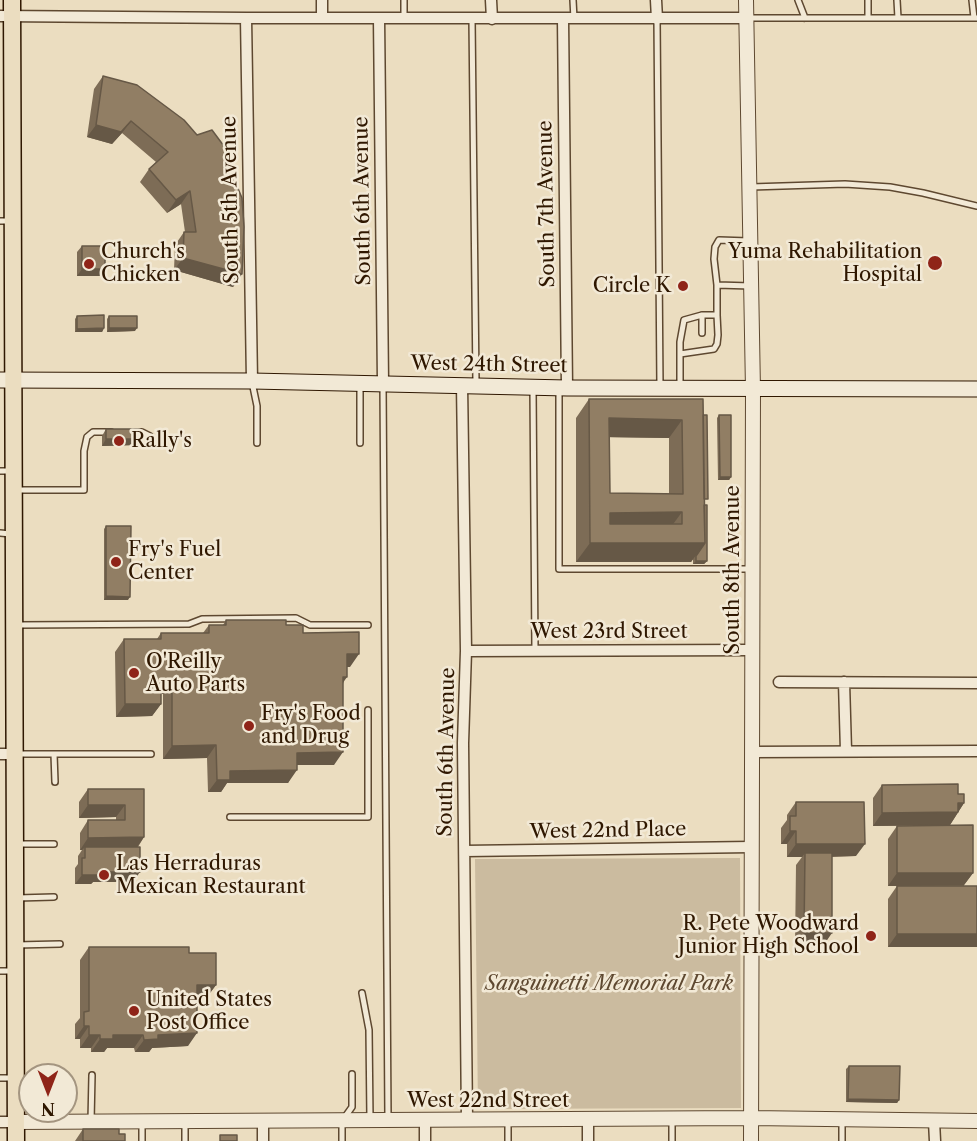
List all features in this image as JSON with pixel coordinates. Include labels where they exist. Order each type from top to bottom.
[{"type":"main road","points":[[8,11],[10,87],[7,221],[7,471],[13,490],[7,533],[11,621],[7,754],[15,844],[15,945],[8,971],[8,1122],[16,1141]]},
{"type":"main road","name":"West 24th Street","points":[[7,380],[252,381],[753,390],[977,389]]},
{"type":"street","points":[[322,0],[322,18]]},
{"type":"street","points":[[491,0],[492,19]]},
{"type":"street","points":[[656,0],[657,19]]},
{"type":"street","name":"South 8th Avenue","points":[[746,0],[753,390],[751,1141]]},
{"type":"street","points":[[8,11],[246,18],[746,18]]},
{"type":"street","name":"South 5th Avenue","points":[[246,18],[252,381]]},
{"type":"street","name":"South 6th Avenue","points":[[379,18],[383,384]]},
{"type":"street","name":"South 7th Avenue","points":[[563,388],[568,19]]},
{"type":"street","name":"South 6th Avenue","points":[[467,1120],[463,743],[469,386]]},
{"type":"street","name":"West 23rd Street","points":[[466,651],[752,650]]},
{"type":"street","points":[[779,682],[977,683]]},
{"type":"street","points":[[844,682],[846,751]]},
{"type":"street","points":[[752,752],[977,751]]},
{"type":"street","name":"West 22nd Place","points":[[465,851],[751,848]]},
{"type":"street","name":"West 22nd Street","points":[[8,1122],[751,1118],[977,1121]]},
{"type":"street","points":[[263,1120],[263,1141]]},
{"type":"street","points":[[588,1120],[588,1141]]},
{"type":"street","points":[[425,1121],[425,1141]]},
{"type":"street","points":[[934,1121],[935,1141]]},
{"type":"lane","points":[[404,0],[404,18]]},
{"type":"lane","points":[[568,19],[573,0]]},
{"type":"lane","points":[[798,0],[805,18]]},
{"type":"lane","points":[[868,0],[868,18]]},
{"type":"lane","points":[[897,0],[898,18]]},
{"type":"lane","points":[[746,18],[975,18],[972,0]]},
{"type":"lane","points":[[469,386],[472,19]]},
{"type":"lane","points":[[657,19],[660,389]]},
{"type":"lane","points":[[749,187],[845,184],[890,187],[977,206]]},
{"type":"lane","points":[[680,354],[714,349],[717,344],[717,285],[714,259],[715,247],[719,240],[750,241]]},
{"type":"lane","points":[[717,285],[751,286]]},
{"type":"lane","points":[[680,389],[680,354],[684,320],[702,315],[717,315]]},
{"type":"lane","points":[[702,315],[702,333]]},
{"type":"lane","points":[[702,344],[702,351]]},
{"type":"lane","points":[[252,381],[257,406],[257,443]]},
{"type":"lane","points":[[360,383],[360,443]]},
{"type":"lane","points":[[383,384],[388,1121]]},
{"type":"lane","points":[[533,387],[535,651]]},
{"type":"lane","points":[[563,388],[560,569],[752,569]]},
{"type":"lane","points":[[13,490],[84,490],[84,451],[87,437],[93,432],[122,432]]},
{"type":"lane","points":[[132,432],[142,432],[150,436],[153,443]]},
{"type":"lane","points":[[11,621],[189,624],[202,619],[296,618],[310,626],[368,626]]},
{"type":"lane","points":[[230,817],[368,817],[368,710]]},
{"type":"lane","points":[[7,754],[151,754]]},
{"type":"lane","points":[[54,754],[55,782]]},
{"type":"lane","points":[[15,844],[54,844]]},
{"type":"lane","points":[[15,898],[54,897]]},
{"type":"lane","points":[[15,945],[60,944]]},
{"type":"lane","points":[[362,993],[369,1030],[370,1121]]},
{"type":"lane","points":[[342,1141],[342,1121],[352,1107],[352,1074]]},
{"type":"lane","points":[[91,1121],[93,1075]]},
{"type":"lane","points":[[672,1119],[672,1141]]},
{"type":"lane","points":[[842,1119],[842,1141]]},
{"type":"lane","points":[[508,1120],[508,1141]]},
{"type":"lane","points":[[142,1121],[142,1141]]},
{"type":"lane","points":[[185,1121],[185,1141]]},
{"type":"green space","name":"Sanguinetti Memorial Park","points":[[740,858],[741,1108],[478,1109],[475,859]]},
{"type":"building","points":[[103,76],[137,85],[184,120],[197,135],[212,130],[235,161],[229,167],[242,198],[244,227],[242,274],[183,258],[184,232],[196,232],[190,191],[176,200],[149,169],[168,152],[131,121],[121,132],[96,125]]},
{"type":"building","points":[[82,246],[105,246],[105,269],[82,269]]},
{"type":"building","points":[[104,315],[104,328],[77,329],[77,316]]},
{"type":"building","points":[[109,316],[137,316],[137,328],[109,328]]},
{"type":"building","points":[[589,399],[703,399],[705,543],[590,543]],"holes":[[[609,418],[682,420],[683,494],[610,493]],[[682,512],[682,524],[610,524],[610,513]]]},
{"type":"building","points":[[703,415],[707,415],[708,499],[704,499]]},
{"type":"building","points":[[719,415],[731,415],[731,477],[720,477]]},
{"type":"building","points":[[106,429],[140,429],[141,439],[106,439]]},
{"type":"building","points":[[704,505],[707,505],[707,561],[696,561],[696,556],[705,543]]},
{"type":"building","points":[[106,526],[131,526],[130,597],[106,596]]},
{"type":"building","name":"Fry's Food and Drug","points":[[226,620],[286,620],[286,625],[303,625],[303,633],[359,632],[359,654],[347,654],[347,677],[343,677],[343,752],[297,753],[297,770],[230,771],[230,780],[217,780],[216,745],[172,746],[172,681],[161,681],[161,704],[125,704],[124,639],[161,639],[161,633],[209,633],[209,625],[226,625]]},
{"type":"building","points":[[958,784],[958,794],[964,794],[964,803],[958,803],[958,812],[882,813],[882,785]]},
{"type":"building","points":[[88,789],[144,789],[144,837],[88,838],[88,820],[125,820],[125,805],[88,805]]},
{"type":"building","points":[[796,802],[864,802],[865,844],[796,844],[796,831],[790,831],[790,816],[796,816]]},
{"type":"building","points":[[973,825],[973,873],[897,873],[897,826]]},
{"type":"building","points":[[85,847],[140,847],[140,872],[98,872],[98,875],[82,875],[82,858],[85,858]]},
{"type":"building","points":[[805,853],[832,853],[832,933],[804,933]]},
{"type":"building","points":[[897,886],[977,886],[977,934],[897,934]]},
{"type":"building","name":"United States Post Office","points":[[89,947],[189,947],[189,953],[216,953],[216,985],[197,985],[197,1033],[158,1035],[158,1039],[144,1040],[143,1035],[113,1035],[113,1039],[100,1039],[100,1035],[89,1035],[89,1026],[84,1026],[84,1012],[89,1011]]},
{"type":"building","points":[[849,1066],[900,1066],[899,1100],[848,1099]]},
{"type":"building","points":[[83,1129],[119,1129],[119,1134],[125,1134],[125,1141],[83,1141]]},
{"type":"building","points":[[220,1135],[237,1135],[237,1141],[220,1141]]},
{"type":"place","name":"Yuma Rehabilitation Hospital","points":[[935,263]]},
{"type":"place","name":"Church's Chicken","points":[[89,264]]},
{"type":"place","name":"Circle K","points":[[683,286]]},
{"type":"place","name":"Rally's","points":[[119,441]]},
{"type":"place","name":"Fry's Fuel Center","points":[[116,562]]},
{"type":"place","name":"O'Reilly Auto Parts","points":[[134,673]]},
{"type":"place","name":"Fry's Food and Drug","points":[[249,726]]},
{"type":"place","name":"Las Herraduras Mexican Restaurant","points":[[104,875]]},
{"type":"place","name":"R. Pete Woodward Junior High School","points":[[871,936]]},
{"type":"place","name":"United States Post Office","points":[[134,1011]]}]
